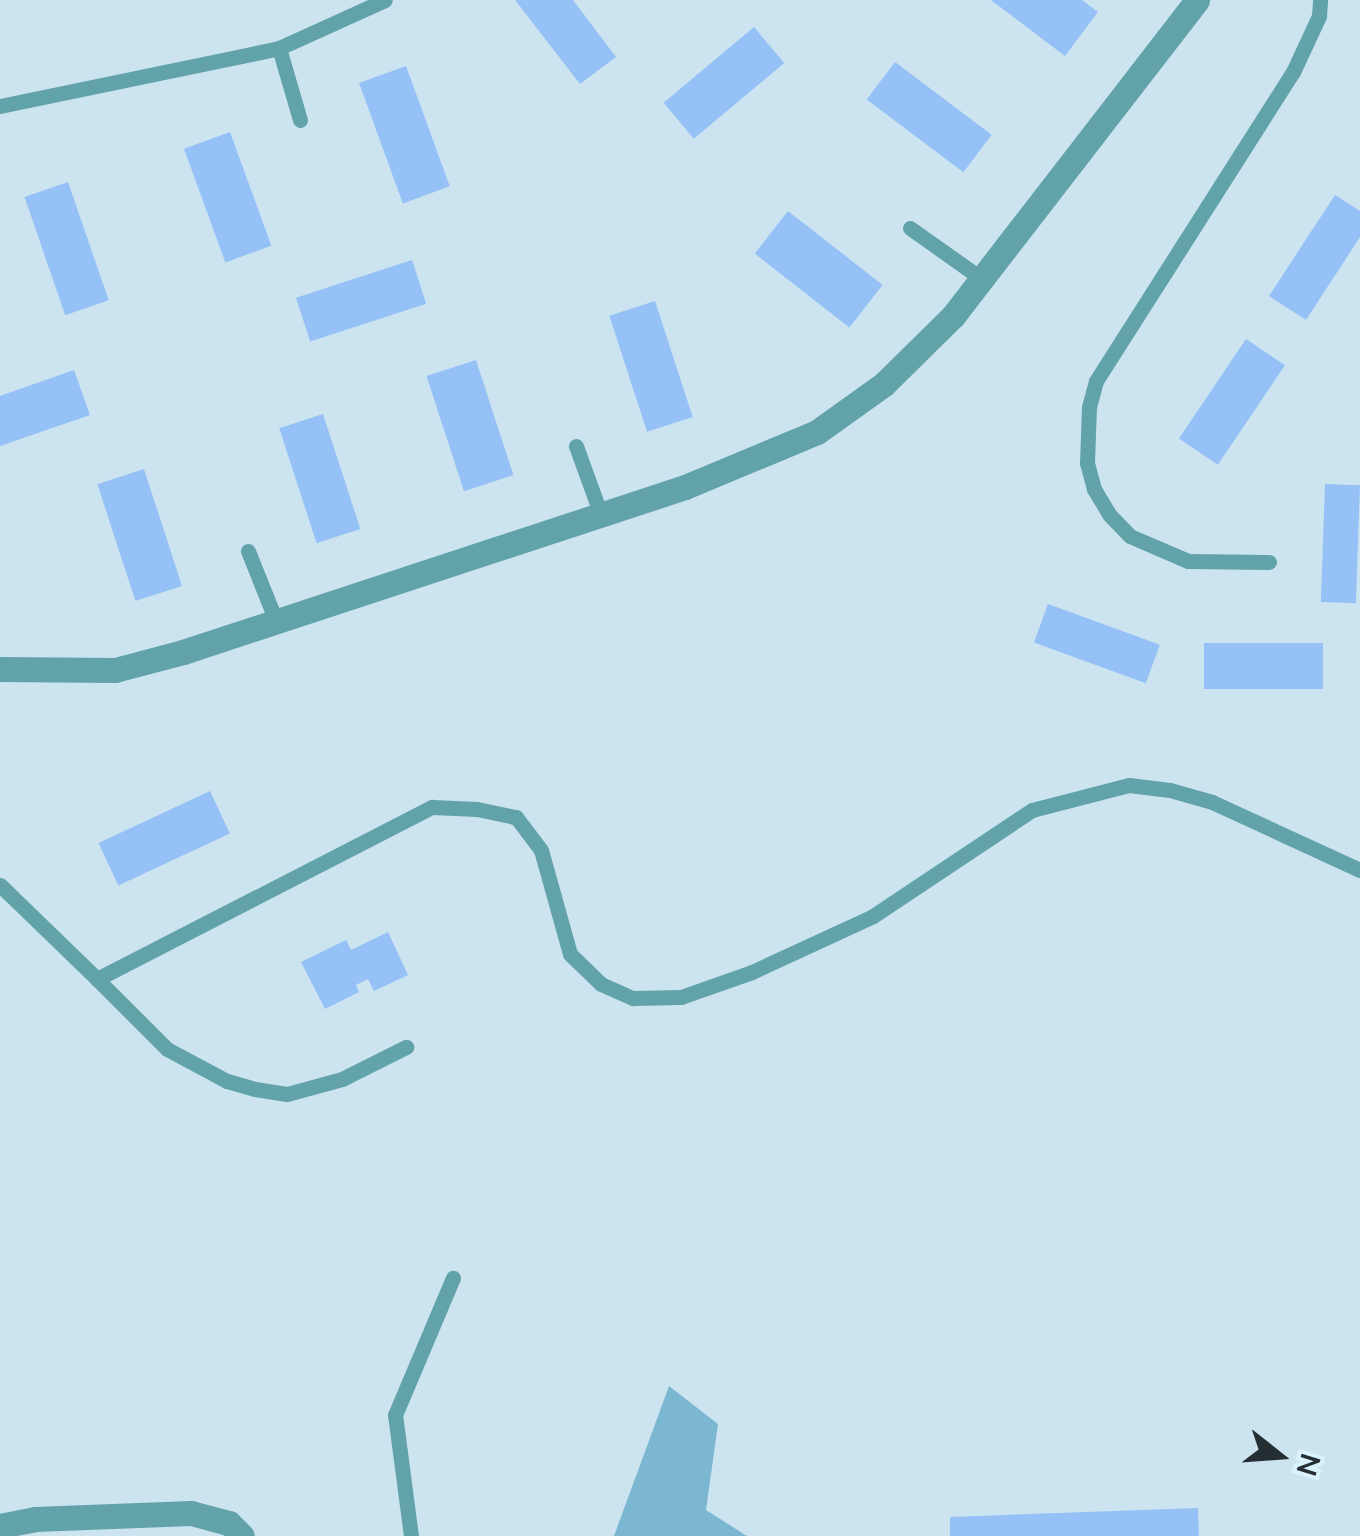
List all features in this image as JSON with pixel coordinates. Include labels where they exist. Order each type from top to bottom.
[{"type":"street","points":[[0,668],[115,670],[685,488],[818,432],[884,384],[953,316],[1187,3]]},
{"type":"street","points":[[0,1526],[35,1519],[191,1513],[229,1523],[242,1536]]},
{"type":"lane","points":[[0,106],[279,48],[385,0]]},
{"type":"lane","points":[[1269,562],[1188,561],[1130,536],[1109,514],[1094,489],[1087,463],[1089,407],[1096,381],[1293,72],[1320,16],[1320,0]]},
{"type":"lane","points":[[279,48],[300,120]]},
{"type":"lane","points":[[910,228],[982,279]]},
{"type":"lane","points":[[576,446],[601,515]]},
{"type":"lane","points":[[248,550],[276,621]]},
{"type":"lane","points":[[97,979],[432,808],[476,809],[516,817],[541,850],[570,954],[601,984],[633,998],[681,997],[752,972],[873,916],[1032,810],[1129,786],[1170,790],[1212,802],[1329,852],[1360,870]]},
{"type":"lane","points":[[0,885],[167,1049],[226,1081],[286,1094],[342,1080],[406,1046]]},
{"type":"lane","points":[[412,1536],[395,1415],[454,1278]]},
{"type":"shaded area","points":[[669,1386],[718,1424],[706,1510],[747,1536],[614,1536]]},
{"type":"building","points":[[515,0],[573,0],[616,57],[580,84]]},
{"type":"building","points":[[991,0],[1082,0],[1098,12],[1065,56]]},
{"type":"building","points":[[754,27],[784,63],[694,139],[664,103]]},
{"type":"building","points":[[895,62],[992,135],[963,172],[867,100]]},
{"type":"building","points":[[406,66],[450,186],[403,203],[359,83]]},
{"type":"building","points":[[230,132],[271,246],[225,262],[184,149]]},
{"type":"building","points":[[68,182],[109,300],[65,315],[25,197]]},
{"type":"building","points":[[1335,195],[1360,211],[1360,237],[1306,320],[1269,296]]},
{"type":"building","points":[[788,211],[883,285],[849,327],[755,254]]},
{"type":"building","points":[[412,260],[426,304],[310,341],[296,298]]},
{"type":"building","points":[[655,301],[693,417],[647,432],[609,316]]},
{"type":"building","points":[[1246,339],[1285,365],[1218,465],[1179,438]]},
{"type":"building","points":[[476,360],[513,475],[464,491],[427,376]]},
{"type":"building","points":[[74,370],[90,415],[0,446],[0,396]]},
{"type":"building","points":[[323,414],[360,529],[317,543],[279,428]]},
{"type":"building","points":[[144,469],[182,586],[135,601],[97,484]]},
{"type":"building","points":[[1325,484],[1360,485],[1356,603],[1321,602]]},
{"type":"building","points":[[1048,604],[1160,645],[1146,683],[1034,643]]},
{"type":"building","points":[[1204,643],[1323,643],[1323,689],[1204,689]]},
{"type":"building","points":[[210,791],[230,834],[118,886],[99,843]]},
{"type":"building","points":[[388,932],[408,975],[374,991],[368,979],[356,985],[359,992],[325,1009],[301,962],[346,940],[351,950]]},
{"type":"building","points":[[1198,1508],[1199,1536],[950,1536],[950,1517]]}]
